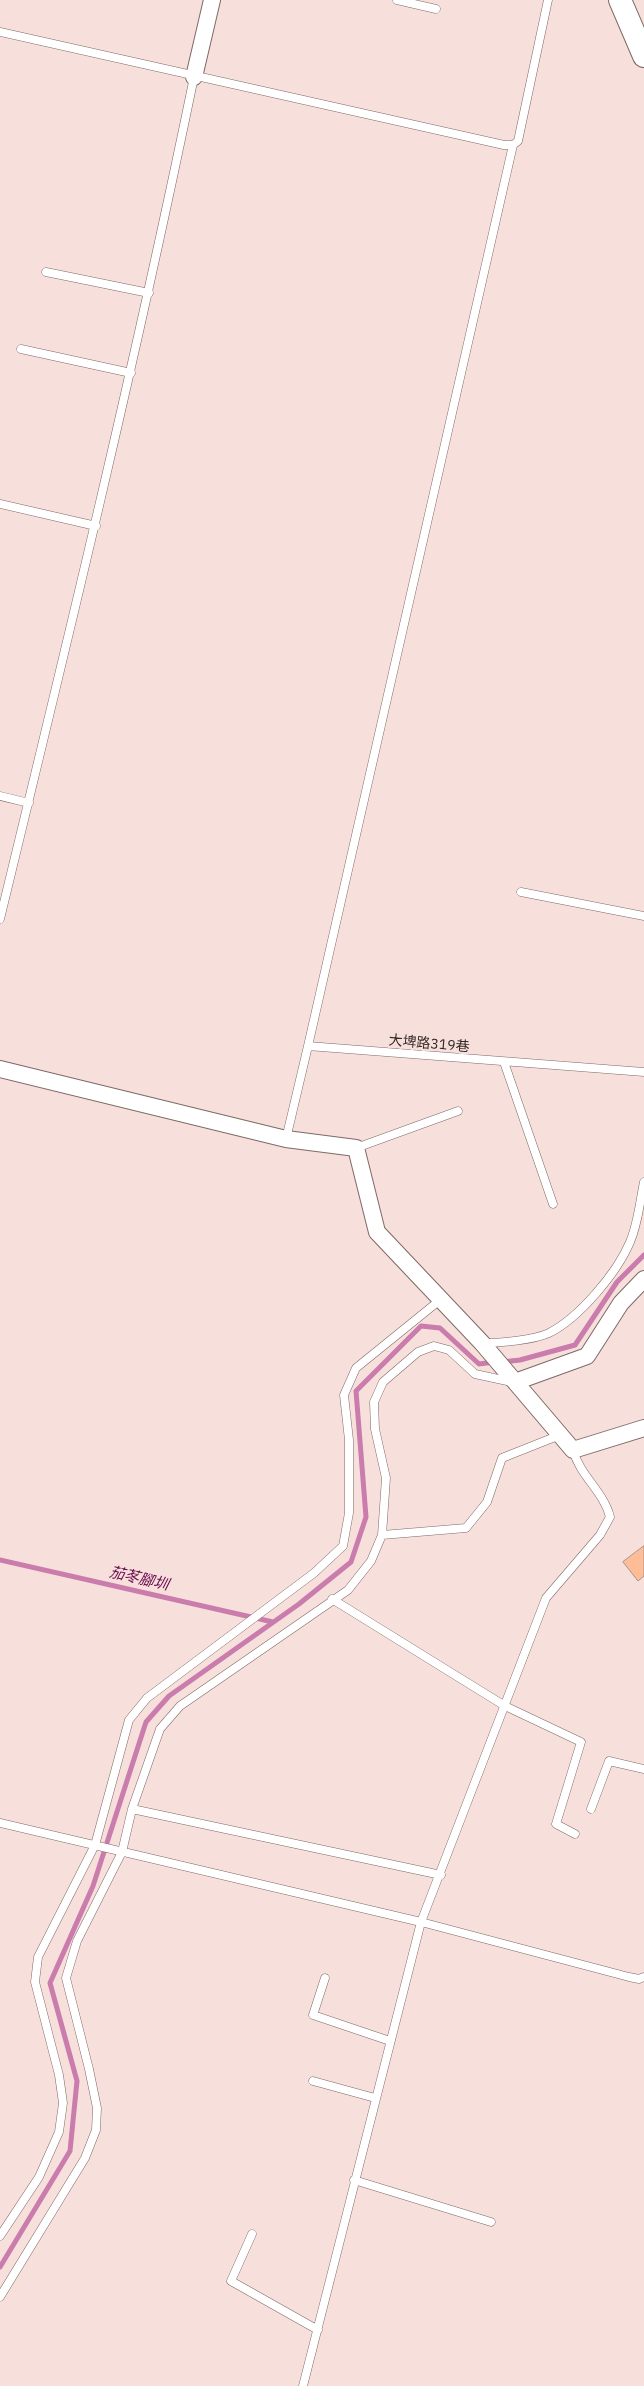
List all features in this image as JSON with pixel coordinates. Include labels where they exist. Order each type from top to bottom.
[{"type":"main road","points":[[620,0],[644,56]]},
{"type":"street","points":[[194,77],[212,0]]},
{"type":"street","points":[[0,1069],[286,1140],[356,1148],[377,1232],[482,1343],[573,1450],[644,1428]]},
{"type":"street","points":[[515,1382],[587,1356],[621,1303],[644,1278]]},
{"type":"lane","points":[[397,0],[436,9]]},
{"type":"lane","points":[[286,1140],[513,146],[518,141],[548,0]]},
{"type":"lane","points":[[0,32],[194,77],[513,146]]},
{"type":"lane","points":[[0,916],[96,526],[149,293],[194,77]]},
{"type":"lane","points":[[46,272],[149,293]]},
{"type":"lane","points":[[21,349],[131,373]]},
{"type":"lane","points":[[0,504],[96,526]]},
{"type":"lane","points":[[0,796],[29,803]]},
{"type":"lane","points":[[521,892],[644,916]]},
{"type":"lane","name":"大埤路319巷","points":[[308,1046],[644,1072]]},
{"type":"lane","points":[[504,1062],[553,1204]]},
{"type":"lane","points":[[356,1148],[458,1110]]},
{"type":"lane","points":[[482,1343],[502,1343],[548,1333],[580,1310],[612,1272],[630,1242],[644,1182]]},
{"type":"lane","points":[[0,2236],[39,2176],[59,2132],[63,2104],[59,2075],[35,1982],[38,1957],[95,1845],[129,1720],[147,1698],[314,1573],[344,1546],[349,1513],[349,1440],[344,1395],[356,1368],[440,1300]]},
{"type":"lane","points":[[0,2297],[85,2158],[96,2130],[97,2108],[66,1978],[77,1941],[122,1852],[132,1809],[160,1729],[180,1706],[348,1590],[370,1561],[382,1535],[386,1478],[375,1429],[374,1402],[383,1382],[418,1352],[434,1346],[449,1350],[475,1374],[515,1382]]},
{"type":"lane","points":[[382,1535],[466,1528],[487,1502],[502,1458],[560,1435]]},
{"type":"lane","points":[[303,2386],[421,1922],[441,1875],[546,1598],[595,1540],[610,1517],[607,1505],[576,1462],[573,1450]]},
{"type":"lane","points":[[332,1600],[505,1706],[581,1742],[556,1824],[575,1834]]},
{"type":"lane","points":[[591,1809],[609,1761],[644,1770]]},
{"type":"lane","points":[[132,1809],[441,1875]]},
{"type":"lane","points":[[0,1823],[421,1922],[629,1977],[640,1979],[644,1977]]},
{"type":"lane","points":[[324,1978],[313,2015],[390,2041]]},
{"type":"lane","points":[[314,2081],[375,2098]]},
{"type":"lane","points":[[354,2180],[492,2222]]},
{"type":"lane","points":[[252,2234],[231,2281],[318,2330]]},
{"type":"building","points":[[644,1546],[644,1576],[638,1581],[623,1562]]},
{"type":"waterway","points":[[502,1362],[520,1360],[575,1345],[617,1282],[644,1255]]},
{"type":"waterway","points":[[0,2267],[70,2151],[77,2081],[50,1983],[93,1886],[146,1722],[169,1696],[299,1604],[351,1562],[366,1517],[356,1391],[421,1326],[440,1328],[479,1364],[494,1362]]},
{"type":"waterway","name":"茄苳腳圳","points":[[0,1560],[273,1622]]}]
